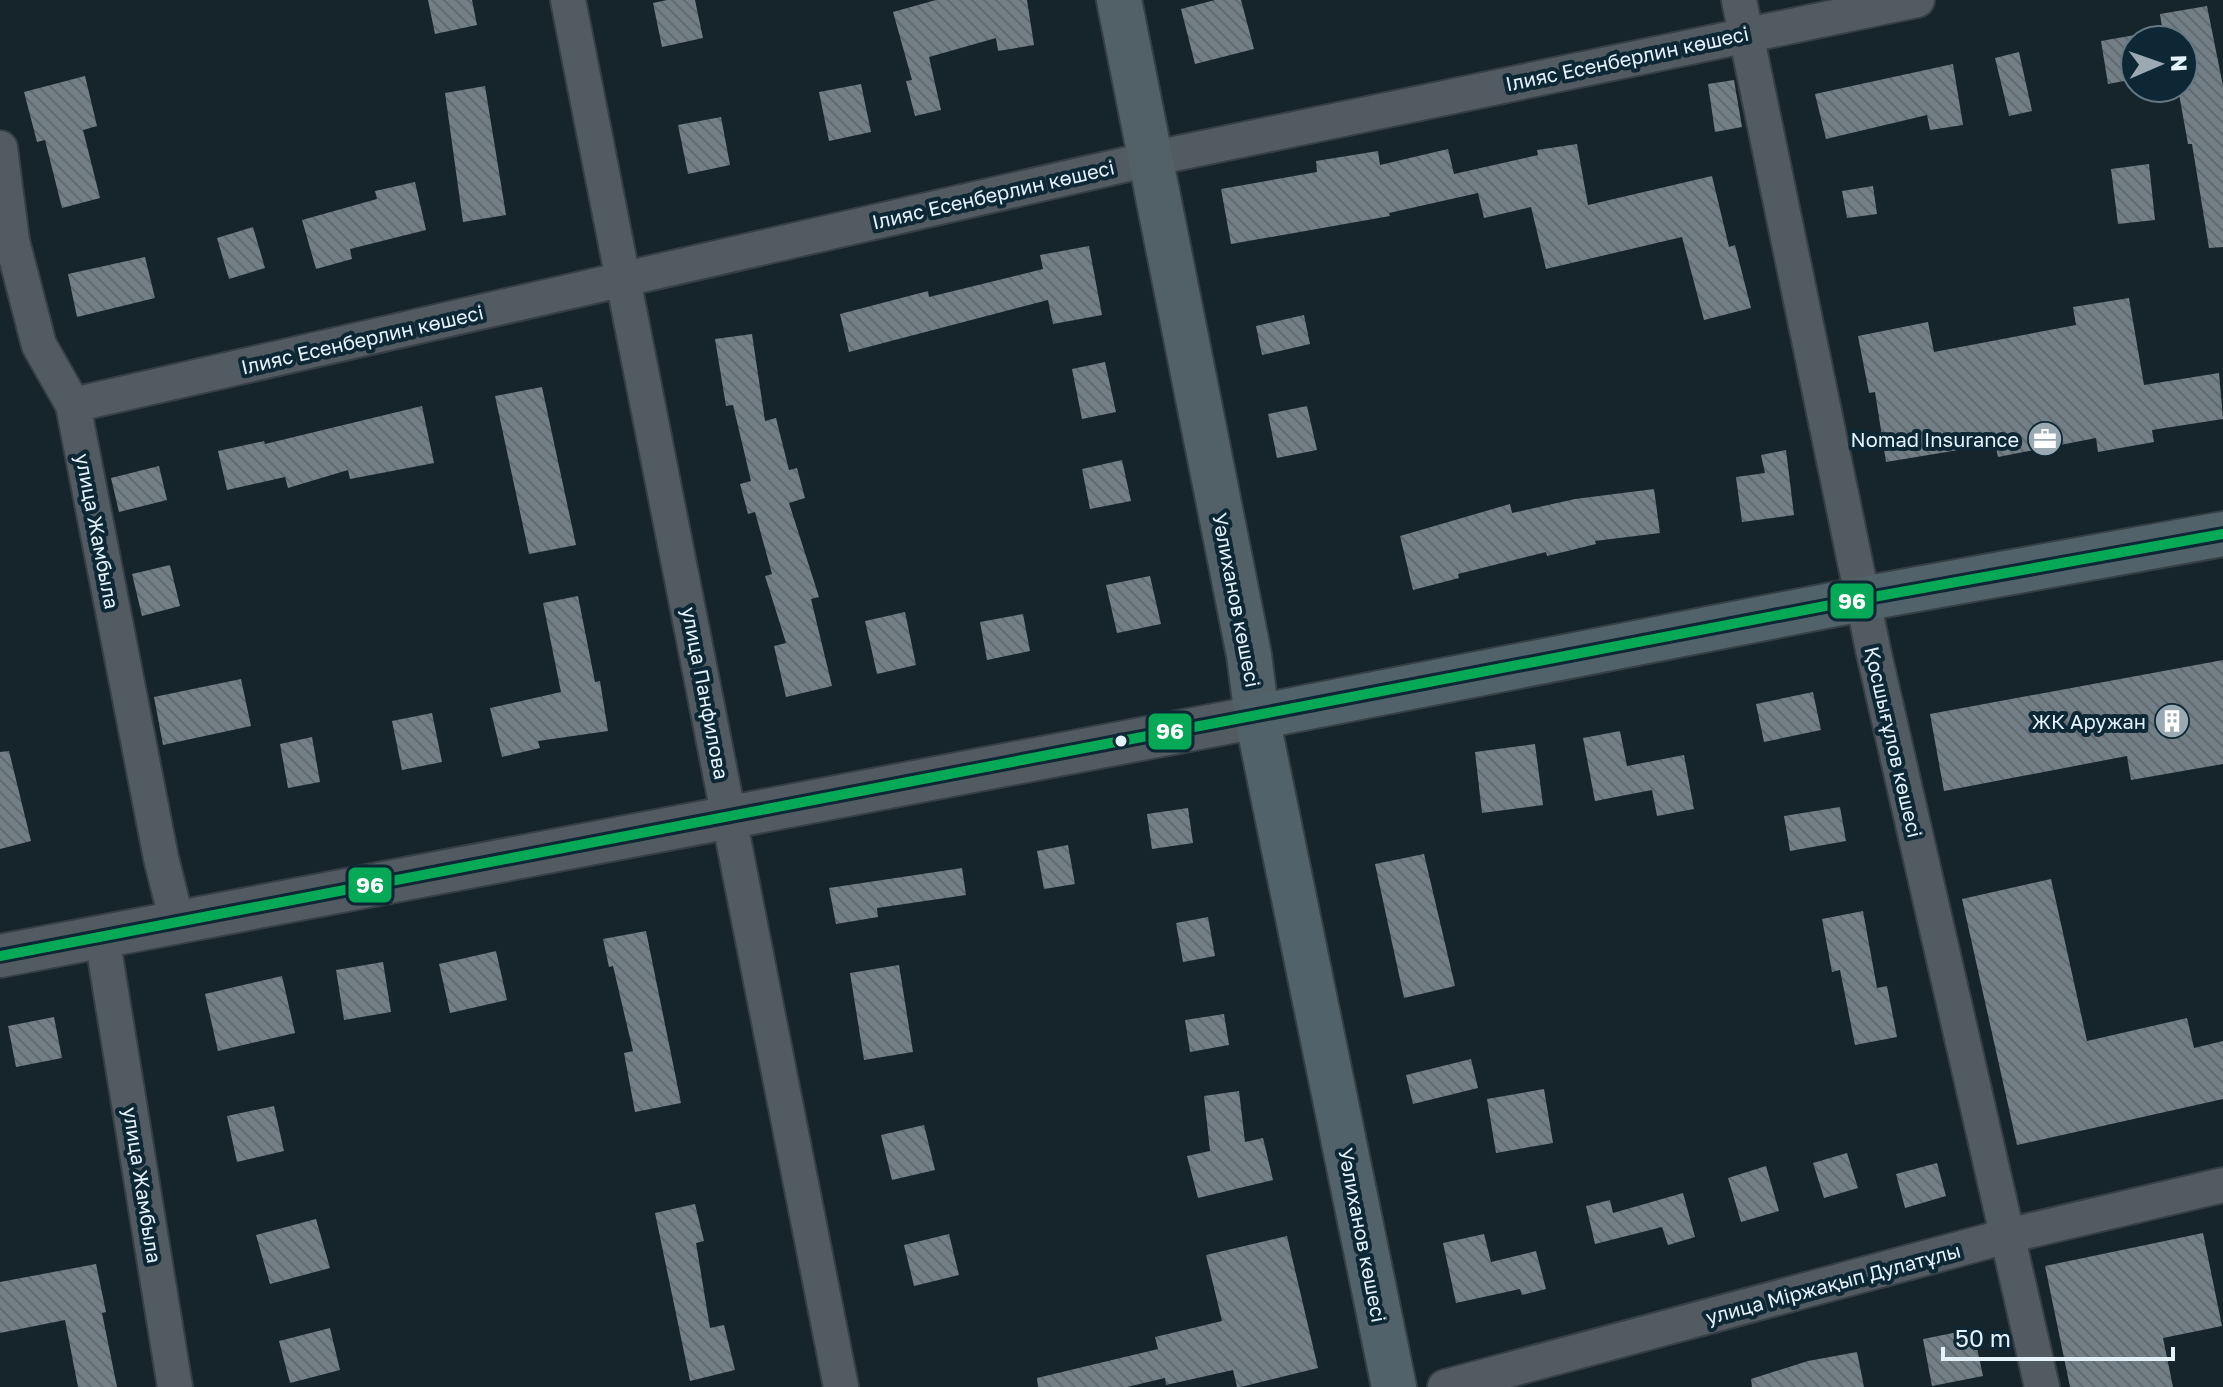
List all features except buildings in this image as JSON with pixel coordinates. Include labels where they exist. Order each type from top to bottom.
[{"type":"highway","points":[[1257,717],[1862,599],[2223,534]]},
{"type":"highway","name":"Уәлиханов көшесі","points":[[1257,717],[1394,1387]]},
{"type":"main road","name":"Уәлиханов көшесі","points":[[1119,0],[1249,655],[1257,717]]},
{"type":"street","name":"улица Панфилова","points":[[568,0],[841,1387]]},
{"type":"street","name":"Қосшығұлов көшесі","points":[[1739,0],[1862,599],[2042,1387]]},
{"type":"street","name":"Ілияс Есенберлин көшесі","points":[[73,405],[1150,159],[1917,0]]},
{"type":"street","name":"улица Жамбыла","points":[[0,148],[12,241],[39,345],[73,405],[161,858],[177,922]]},
{"type":"street","points":[[0,956],[1257,717]]},
{"type":"street","name":"улица Жамбыла","points":[[102,937],[175,1387]]},
{"type":"street","name":"улица Міржақып Дулатұлы","points":[[1445,1387],[2007,1236],[2223,1185]]},
{"type":"transit line","name":"96","points":[[0,956],[1862,599],[2223,534]]},
{"type":"place","name":"Nomad Insurance","points":[[2045,439]]},
{"type":"place","name":"ЖК Аружан","points":[[2172,721]]}]
